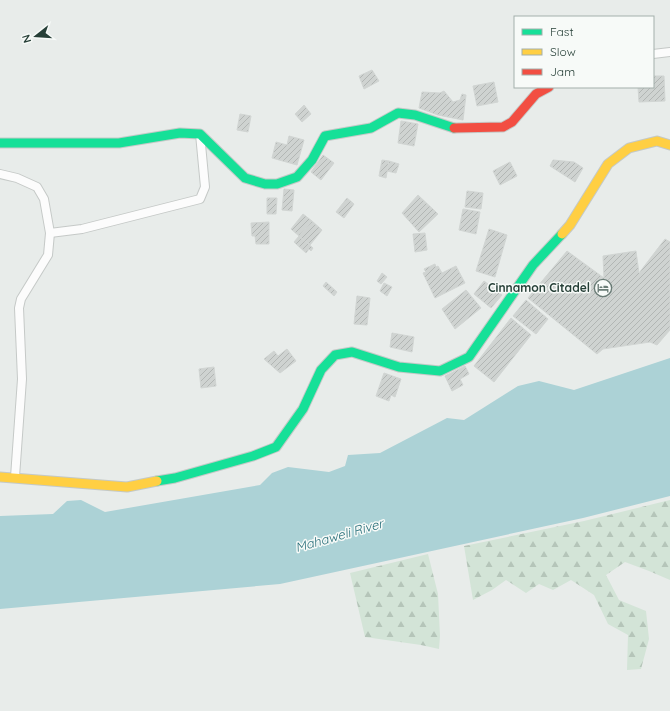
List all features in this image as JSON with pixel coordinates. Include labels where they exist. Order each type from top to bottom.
[{"type":"street","points":[[654,54],[670,52]]},
{"type":"street","points":[[0,143],[103,144],[119,143],[180,133],[200,134],[245,178],[265,184],[277,184],[297,177],[312,160],[325,136],[371,128],[398,113],[415,115],[453,128],[503,127],[512,122],[536,94],[547,88]]},
{"type":"street","points":[[50,233],[82,229],[200,200],[205,187],[200,134]]},
{"type":"street","points":[[0,477],[127,487],[175,478],[253,456],[276,447],[303,409],[321,370],[335,356],[352,352],[399,367],[440,371],[469,357],[533,265],[570,226],[608,164],[630,148],[657,141],[670,145]]},
{"type":"street","points":[[0,174],[17,178],[36,188],[44,199],[50,233],[48,254],[21,299],[19,308],[22,379],[15,477]]},
{"type":"green space","points":[[670,500],[670,580],[625,562],[606,575],[619,600],[646,611],[649,639],[641,669],[627,670],[628,635],[608,624],[594,595],[571,580],[553,590],[539,584],[526,593],[506,580],[492,590],[473,600],[464,546],[584,521]]},
{"type":"green space","points":[[428,554],[438,594],[440,636],[439,649],[365,637],[350,573]]},
{"type":"water","name":"Mahaweli River","points":[[670,358],[670,496],[583,518],[280,584],[0,609],[0,516],[53,514],[67,501],[81,500],[105,512],[260,485],[272,473],[288,467],[329,472],[345,466],[348,455],[380,453],[447,418],[464,420],[518,386],[539,381],[574,390]]},
{"type":"building","points":[[372,70],[379,81],[364,89],[359,76]]},
{"type":"building","points":[[654,76],[664,76],[665,101],[639,102],[638,88],[654,88]]},
{"type":"building","points":[[494,82],[498,102],[477,106],[473,86]]},
{"type":"building","points":[[444,91],[453,102],[460,100],[462,94],[466,95],[463,120],[438,115],[419,108],[422,92],[440,93]]},
{"type":"building","points":[[304,105],[311,114],[302,122],[295,114]]},
{"type":"building","points":[[240,114],[251,116],[248,132],[237,130]]},
{"type":"building","points":[[401,121],[418,124],[414,146],[398,143]]},
{"type":"building","points":[[289,136],[304,140],[297,165],[272,158],[276,142],[287,145]]},
{"type":"building","points":[[323,155],[334,163],[321,180],[311,172]]},
{"type":"building","points":[[382,160],[389,161],[386,178],[379,176]]},
{"type":"building","points":[[553,160],[574,162],[583,168],[575,182],[550,166]]},
{"type":"building","points":[[389,161],[399,164],[396,173],[387,171]]},
{"type":"building","points":[[510,162],[517,176],[500,185],[493,171]]},
{"type":"building","points":[[284,189],[294,190],[292,211],[282,210]]},
{"type":"building","points":[[467,191],[483,193],[481,209],[465,207]]},
{"type":"building","points":[[418,195],[438,214],[419,232],[402,213]]},
{"type":"building","points":[[267,198],[277,198],[276,214],[267,214]]},
{"type":"building","points":[[347,198],[354,204],[344,218],[336,212]]},
{"type":"building","points":[[463,209],[480,212],[476,234],[459,230]]},
{"type":"building","points":[[303,214],[312,221],[299,236],[291,229]]},
{"type":"building","points":[[312,221],[322,230],[310,245],[299,236]]},
{"type":"building","points":[[269,222],[269,244],[256,244],[255,236],[252,236],[251,223]]},
{"type":"building","points":[[489,229],[507,235],[495,277],[476,271]]},
{"type":"building","points":[[425,233],[427,250],[415,252],[413,234]]},
{"type":"building","points":[[299,236],[313,248],[311,251],[309,249],[306,253],[294,242]]},
{"type":"building","name":"Cinnamon Citadel","points":[[665,239],[670,242],[670,330],[657,345],[650,342],[603,349],[597,354],[528,298],[567,251],[604,278],[603,256],[636,251],[639,273]]},
{"type":"building","points":[[435,264],[442,273],[456,266],[465,283],[435,298],[423,273],[426,272],[424,269]]},
{"type":"building","points":[[382,273],[387,277],[381,284],[377,281]]},
{"type":"building","points":[[484,281],[502,295],[491,308],[474,294]]},
{"type":"building","points":[[326,282],[337,292],[334,296],[323,286]]},
{"type":"building","points":[[384,283],[392,287],[387,296],[380,291]]},
{"type":"building","points":[[466,290],[481,308],[455,329],[442,309]]},
{"type":"building","points":[[357,296],[370,298],[367,325],[354,324]]},
{"type":"building","points":[[526,300],[548,319],[536,334],[513,316]]},
{"type":"building","points":[[511,318],[531,335],[494,382],[474,366]]},
{"type":"building","points":[[392,333],[414,337],[412,352],[390,347]]},
{"type":"building","points":[[287,349],[296,361],[280,373],[264,359],[274,351],[278,356]]},
{"type":"building","points":[[465,366],[469,374],[460,379],[463,385],[452,391],[445,376]]},
{"type":"building","points":[[214,367],[216,386],[201,388],[199,369]]},
{"type":"building","points":[[384,373],[401,379],[395,397],[391,395],[389,401],[376,396]]},
{"type":"traffic: fast","points":[[0,143],[119,143],[180,133],[200,134],[245,178],[265,184],[277,184],[297,177],[312,160],[325,136],[371,128],[398,113],[415,115],[454,128]]},
{"type":"traffic: fast","points":[[157,481],[175,478],[253,456],[276,447],[303,409],[321,370],[335,355],[352,352],[399,367],[440,371],[469,357],[533,265],[562,234]]},
{"type":"traffic: slow","points":[[562,234],[570,225],[608,164],[629,148],[657,141],[670,145]]},
{"type":"traffic: slow","points":[[0,477],[127,487],[157,481]]},
{"type":"traffic: jam","points":[[454,128],[503,127],[512,122],[536,94],[547,88]]},
{"type":"place","name":"Cinnamon Citadel","points":[[603,288]]}]
